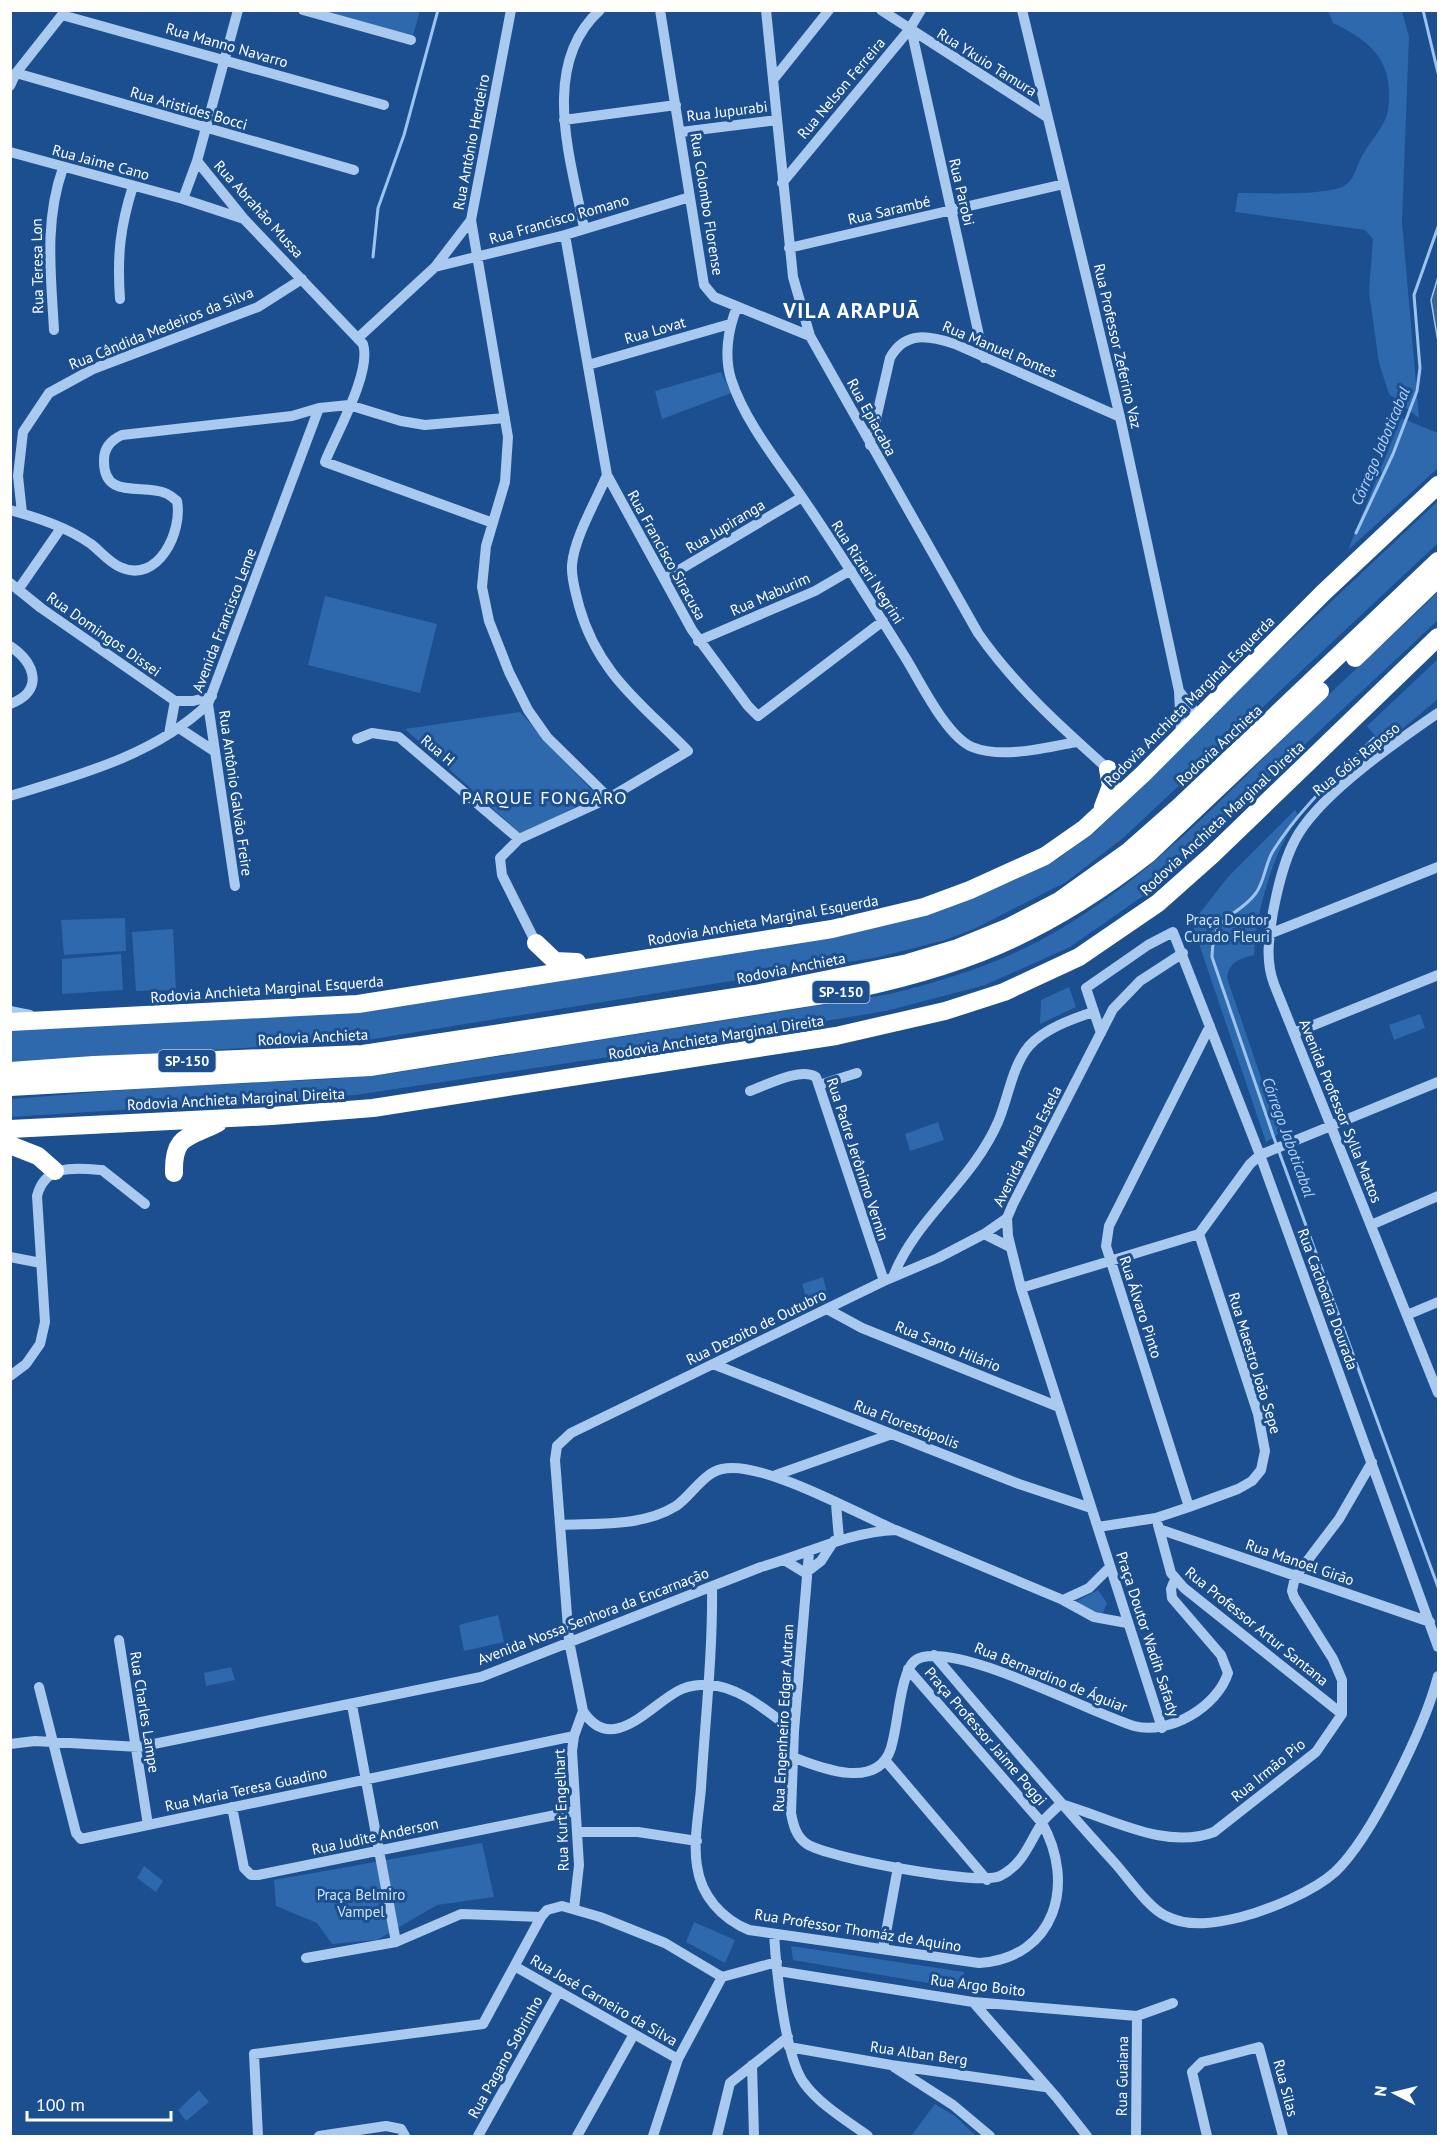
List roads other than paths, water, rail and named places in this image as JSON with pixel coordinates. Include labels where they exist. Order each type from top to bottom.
[{"type":"highway","name":"Rodovia Anchieta Marginal Esquerda","points":[[10,1022],[358,1004],[832,929],[924,907],[970,890],[1045,856],[1085,828],[1144,774],[1181,734],[1323,593],[1438,485]]},
{"type":"highway","name":"Rodovia Anchieta","points":[[10,1071],[94,1065],[363,1054],[755,994],[908,963],[955,949],[1009,927],[1059,901],[1129,851],[1180,806],[1438,561]]},
{"type":"highway","name":"Rodovia Anchieta","points":[[10,1087],[370,1067],[829,994],[884,984],[956,963],[1047,924],[1141,859],[1438,578]]},
{"type":"highway","name":"Rodovia Anchieta Marginal Direita","points":[[10,1129],[373,1108],[810,1040],[890,1025],[1004,992],[1079,957],[1158,903],[1438,638]]},
{"type":"highway","points":[[1100,814],[1111,786],[1108,769],[1130,775],[1144,774]]},
{"type":"highway","points":[[536,943],[549,957],[561,963],[624,961]]},
{"type":"highway","points":[[508,981],[532,964],[536,943]]},
{"type":"highway","points":[[174,1173],[174,1151],[180,1142],[226,1118]]},
{"type":"highway","points":[[10,1144],[38,1156],[56,1171]]},
{"type":"street","name":"Rua Abrahão Mussa","points":[[238,10],[197,161],[244,219],[358,338]]},
{"type":"street","points":[[303,10],[411,40]]},
{"type":"street","name":"Rua Antônio Herdeiro","points":[[435,267],[471,220],[511,10]]},
{"type":"street","points":[[584,228],[564,120],[563,88],[566,72],[579,38],[600,10]]},
{"type":"street","name":"Rua Colombo Florense","points":[[660,10],[704,285],[709,294],[736,307],[810,336]]},
{"type":"street","name":"Rua Epiacaba","points":[[766,10],[789,248],[793,277],[810,336],[870,445],[987,646],[1024,690],[1076,742],[1108,769]]},
{"type":"street","points":[[773,80],[828,10]]},
{"type":"street","name":"Rua Ykuio Tamura","points":[[881,10],[910,32],[1047,117]]},
{"type":"street","name":"Rua Nelson Ferreira","points":[[782,183],[910,32],[921,10]]},
{"type":"street","name":"Rua Professor Zeferino Vaz","points":[[1022,10],[1120,417],[1179,691],[1181,734]]},
{"type":"street","name":"Rua Manno Navarro","points":[[63,13],[384,105]]},
{"type":"street","points":[[10,86],[16,73],[63,13]]},
{"type":"street","name":"Rua Parobi","points":[[910,32],[984,358]]},
{"type":"street","name":"Rua Aristides Bocci","points":[[16,73],[354,170]]},
{"type":"street","points":[[564,120],[676,105]]},
{"type":"street","name":"Rua Jupurabi","points":[[681,132],[777,120]]},
{"type":"street","name":"Rua Jaime Cano","points":[[10,152],[183,199],[244,219]]},
{"type":"street","points":[[183,199],[197,161]]},
{"type":"street","name":"Rua Teresa Lon","points":[[54,330],[50,228],[56,189],[63,168]]},
{"type":"street","name":"Rua Sarambé","points":[[789,248],[1064,184]]},
{"type":"street","points":[[120,299],[121,223],[133,186]]},
{"type":"street","name":"Rua Francisco Romano","points":[[435,267],[565,235],[690,196]]},
{"type":"street","points":[[471,220],[505,418],[508,457],[505,482],[486,546],[482,587],[489,621],[509,672],[528,710],[547,737],[609,798]]},
{"type":"street","name":"Rua Francisco Siracusa","points":[[565,235],[607,475],[698,641],[758,716],[883,621]]},
{"type":"street","points":[[435,267],[358,338],[363,344],[365,356],[349,405],[325,462],[492,523]]},
{"type":"street","name":"Rua Cândida Medeiros da Silva","points":[[22,513],[18,476],[22,432],[50,393],[93,369],[258,307],[302,279]]},
{"type":"street","name":"Rua Rizieri Negrini","points":[[736,307],[730,324],[728,361],[731,379],[747,412],[851,570],[936,708],[958,738],[972,747],[989,751],[1011,751],[1076,742]]},
{"type":"street","name":"Rua Lovat","points":[[588,365],[730,324]]},
{"type":"street","name":"Rua Manuel Pontes","points":[[870,445],[884,378],[896,346],[909,339],[932,336],[1120,417]]},
{"type":"street","points":[[10,510],[61,528],[92,545],[120,567],[141,568],[165,554],[173,543],[179,512],[177,501],[164,492],[129,489],[109,480],[104,463],[105,452],[115,438],[131,433],[292,416],[320,408],[349,405],[401,421],[425,425],[505,418]]},
{"type":"street","name":"Avenida Francisco Leme","points":[[10,796],[118,760],[179,728],[210,700],[320,408]]},
{"type":"street","points":[[536,943],[502,875],[500,858],[519,839],[609,798],[688,751],[611,673],[582,616],[573,582],[572,565],[576,549],[607,475]]},
{"type":"street","name":"Rua Jupiranga","points":[[664,579],[802,497]]},
{"type":"street","name":"Rua Domingos Dissei","points":[[61,528],[14,586],[175,701]]},
{"type":"street","name":"Rua Maburim","points":[[698,641],[815,591],[851,570]]},
{"type":"street","points":[[10,646],[29,662],[33,676],[27,694],[10,704]]},
{"type":"street","name":"Rua Professor Zeferino Vaz","points":[[1179,691],[1199,717]]},
{"type":"street","points":[[169,734],[175,701],[210,700]]},
{"type":"street","name":"Rua Antônio Galvão Freire","points":[[210,700],[214,751],[235,886]]},
{"type":"street","name":"Rua Góis Raposo","points":[[1298,833],[1349,780],[1438,713]]},
{"type":"street","points":[[179,728],[214,751]]},
{"type":"street","name":"Rua H","points":[[357,739],[372,733],[399,737],[519,839]]},
{"type":"street","name":"Avenida Professor Sylla Mattos","points":[[1298,833],[1281,879],[1269,934],[1270,973],[1438,1393]]},
{"type":"street","points":[[1269,934],[1438,867]]},
{"type":"street","points":[[1101,1033],[1086,988],[1170,932],[1176,935],[1183,953]]},
{"type":"street","name":"Rua Cachoeira Dourada","points":[[1183,953],[1210,1026],[1265,1153],[1372,1462],[1438,1643]]},
{"type":"street","name":"Avenida Maria Estela","points":[[1098,1527],[1022,1288],[1010,1246],[1007,1218],[1113,1009],[1125,994],[1160,966],[1183,953]]},
{"type":"street","points":[[1294,1033],[1438,975]]},
{"type":"street","points":[[10,1011],[32,1015],[87,1018]]},
{"type":"street","points":[[888,1279],[911,1241],[979,1158],[997,1124],[1027,1049],[1042,1035],[1093,1012]]},
{"type":"street","name":"Rua Álvaro Pinto","points":[[1189,1507],[1106,1246],[1109,1226],[1210,1026]]},
{"type":"street","points":[[819,1085],[857,1073]]},
{"type":"street","name":"Rua Padre Jerônimo Vernin","points":[[750,1091],[799,1075],[814,1076],[888,1279]]},
{"type":"street","points":[[1022,1288],[1199,1234],[1250,1164],[1265,1153],[1438,1083]]},
{"type":"street","points":[[10,1376],[27,1364],[40,1344],[45,1322],[37,1196],[40,1184],[56,1171],[102,1170],[145,1204]]},
{"type":"street","points":[[1371,1225],[1438,1196]]},
{"type":"street","name":"Rua Dezoito de Outubro","points":[[560,1525],[555,1460],[557,1446],[571,1433],[984,1234],[1007,1218]]},
{"type":"street","points":[[984,1234],[1010,1246]]},
{"type":"street","name":"Rua Maestro João Sepe","points":[[1098,1527],[1157,1523],[1189,1507],[1238,1489],[1251,1481],[1261,1470],[1265,1451],[1258,1414],[1199,1234]]},
{"type":"street","points":[[10,1257],[41,1263]]},
{"type":"street","points":[[1407,1315],[1438,1302]]},
{"type":"street","name":"Rua Santo Hilário","points":[[827,1309],[862,1328],[1059,1407]]},
{"type":"street","name":"Rua Florestópolis","points":[[713,1365],[1019,1484],[1091,1508]]},
{"type":"street","points":[[776,1476],[892,1434]]},
{"type":"street","points":[[1342,1714],[1342,1680],[1333,1659],[1294,1598],[1292,1591],[1295,1577],[1339,1519],[1372,1462]]},
{"type":"street","points":[[794,1731],[732,1691],[708,1684],[681,1689],[623,1727],[600,1727],[583,1711],[569,1641],[560,1525],[651,1518],[679,1504],[706,1478],[723,1469],[748,1468],[776,1476],[896,1530]]},
{"type":"street","points":[[784,1560],[807,1572],[821,1561],[837,1540],[836,1504]]},
{"type":"street","name":"Rua Manoel Girão","points":[[1157,1523],[1295,1577],[1430,1623]]},
{"type":"street","name":"Rua Professor Artur Santana","points":[[1157,1523],[1168,1567],[1175,1579],[1342,1714]]},
{"type":"street","name":"Praça Doutor Wadih Safady","points":[[1098,1527],[1162,1728],[1191,1714],[1221,1688],[1228,1673],[1221,1655],[1172,1598],[1171,1589],[1175,1579]]},
{"type":"street","name":"Avenida Nossa Senhora da Encarnação","points":[[10,1744],[51,1742],[135,1747],[352,1705],[481,1677],[712,1586],[809,1553],[837,1540],[872,1531],[896,1530],[1063,1600],[1094,1617],[1127,1623]]},
{"type":"street","name":"Rua Engenheiro Edgar Autran","points":[[809,1553],[794,1731],[795,1758],[791,1812],[793,1826],[806,1844],[820,1851],[967,1879],[987,1880]]},
{"type":"street","points":[[1063,1600],[1089,1587],[1110,1567]]},
{"type":"street","name":"Rua Professor Thomáz de Aquino","points":[[712,1586],[697,1866],[715,1908],[738,1925],[774,1934],[979,1963],[1012,1956],[1031,1944],[1042,1932],[1054,1909],[1059,1881],[1055,1850],[1042,1823]]},
{"type":"street","name":"Rua Charles Lampe","points":[[119,1640],[148,1825]]},
{"type":"street","points":[[795,1758],[836,1772],[849,1773],[868,1771],[885,1760],[892,1747],[908,1669],[918,1658],[934,1655]]},
{"type":"street","name":"Rua Bernardino de Águiar","points":[[934,1655],[949,1655],[978,1664],[1134,1726],[1162,1728]]},
{"type":"street","name":"Praça Professor Jaime Poggi","points":[[934,1655],[1061,1803],[1165,1916],[1179,1922],[1198,1923],[1247,1916],[1283,1902],[1334,1872],[1350,1854],[1393,1782],[1425,1714],[1438,1676]]},
{"type":"street","name":"Praça Professor Jaime Poggi","points":[[908,1669],[1042,1823]]},
{"type":"street","name":"Rua Maria Teresa Guadino","points":[[39,1687],[51,1742],[79,1839],[574,1736]]},
{"type":"street","points":[[352,1705],[381,1851],[396,1942]]},
{"type":"street","name":"Rua Kurt Engelhart","points":[[574,1909],[579,1884],[574,1810],[574,1736],[583,1711]]},
{"type":"street","name":"Rua Irmão Pio","points":[[1061,1803],[1158,1835],[1197,1838],[1214,1832],[1298,1768],[1326,1740],[1342,1714]]},
{"type":"street","points":[[885,1760],[987,1880],[1002,1875],[1026,1853],[1042,1823],[1061,1803]]},
{"type":"street","name":"Rua Judite Anderson","points":[[231,1807],[244,1868],[251,1875],[263,1875],[574,1810]]},
{"type":"street","points":[[576,1832],[638,1832],[697,1840]]},
{"type":"street","points":[[883,1949],[898,1867]]},
{"type":"street","points":[[258,2136],[254,2054],[483,2024],[542,1917],[552,1908],[562,1906],[574,1909],[665,1943],[723,1977],[777,1966]]},
{"type":"street","points":[[306,1958],[396,1942],[461,1914],[542,1917]]},
{"type":"street","points":[[774,1934],[792,2061],[805,2085],[868,2136]]},
{"type":"street","name":"Rua Argo Boito","points":[[777,1966],[972,2002],[1137,2016],[1173,2003]]},
{"type":"street","name":"Rua José Carneiro da Silva","points":[[516,1967],[678,2059]]},
{"type":"street","points":[[652,2136],[678,2059],[723,1977]]},
{"type":"street","name":"Rua Pagano Sobrinho","points":[[478,2136],[559,1991]]},
{"type":"street","points":[[972,2002],[1087,2136]]},
{"type":"street","name":"Rua Guaiana","points":[[1136,2136],[1137,2016]]},
{"type":"street","points":[[577,2136],[633,2034]]},
{"type":"street","points":[[717,2136],[730,2083],[752,2065],[788,2042]]},
{"type":"street","name":"Rua Alban Berg","points":[[788,2042],[891,2065],[1046,2087]]},
{"type":"street","name":"Rua Silas","points":[[1207,2136],[1192,2072],[1202,2062],[1259,2047],[1283,2136]]},
{"type":"street","points":[[752,2065],[754,2136]]},
{"type":"street","points":[[891,2065],[967,2115],[990,2136]]},
{"type":"street","points":[[936,2093],[930,2080],[940,2071]]},
{"type":"street","points":[[319,2136],[386,2126],[400,2129],[405,2136]]},
{"type":"waterway","points":[[373,257],[378,208],[404,135],[438,10]]},
{"type":"waterway","name":"Córrego Jaboticabal","points":[[1423,10],[1438,73]]},
{"type":"waterway","name":"Córrego Jaboticabal","points":[[1356,533],[1393,454],[1417,391],[1420,368],[1414,295],[1438,227]]},
{"type":"waterway","name":"Córrego Jaboticabal","points":[[1374,738],[1295,820],[1270,856],[1256,893],[1226,918],[1216,931],[1212,957],[1274,1138],[1438,1587]]},
{"type":"district","name":"VILA ARAPUÃ","points":[[852,310]]},
{"type":"district","name":"PARQUE FONGARO","points":[[545,797]]},
{"type":"park label","name":"Praça Doutor Curado Fleuri","points":[[1227,928]]},
{"type":"park label","name":"Praça Belmiro Vampel","points":[[361,1902]]}]
